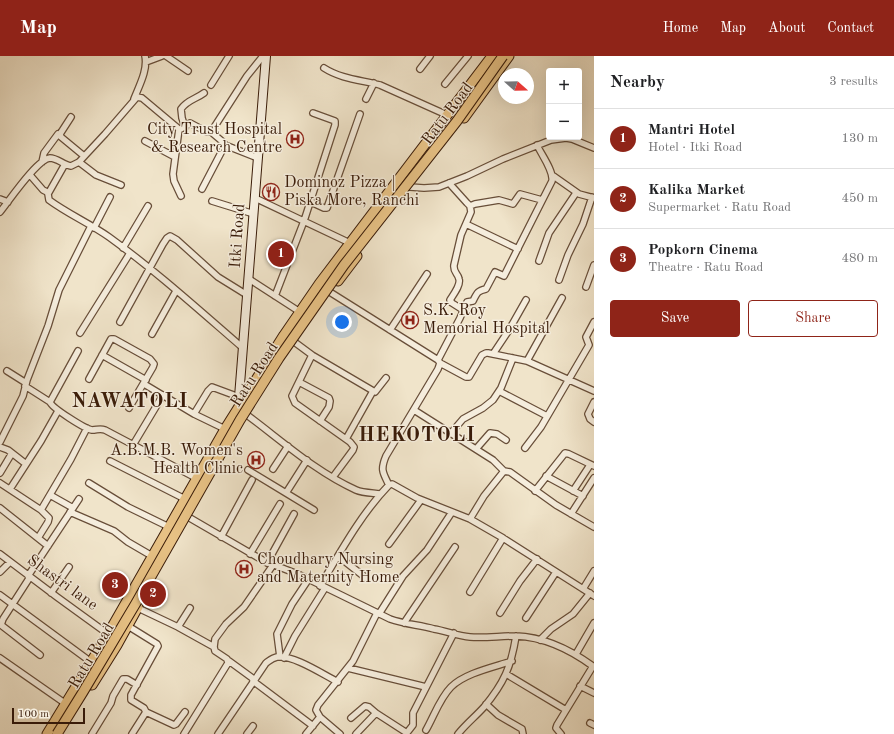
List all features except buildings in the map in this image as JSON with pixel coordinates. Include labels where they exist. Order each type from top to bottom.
[{"type":"main road","name":"Ratu Road","points":[[47,734],[108,634],[239,402],[319,284],[492,56]]},
{"type":"main road","points":[[51,734],[80,690],[236,417],[276,355],[340,262],[453,118],[498,56]]},
{"type":"main road","points":[[57,734],[84,692],[240,420],[279,358],[344,265],[457,121],[503,56]]},
{"type":"main road","name":"Ratu Road","points":[[61,734],[128,626],[152,580],[247,415],[295,342],[362,249],[459,125],[509,56]]},
{"type":"street","points":[[0,212],[42,162],[50,158],[71,166],[79,162],[116,122],[134,99],[141,81],[145,59],[162,56]]},
{"type":"street","points":[[166,56],[188,71]]},
{"type":"street","points":[[211,85],[229,56]]},
{"type":"street","points":[[210,131],[213,130],[247,76],[263,56]]},
{"type":"street","name":"Itki Road","points":[[239,402],[266,56]]},
{"type":"street","points":[[420,69],[430,56]]},
{"type":"street","points":[[444,84],[468,56]]},
{"type":"street","points":[[324,68],[331,73],[348,79],[374,83],[447,115]]},
{"type":"street","points":[[366,99],[374,83]]},
{"type":"street","points":[[185,126],[181,109],[188,101],[204,92]]},
{"type":"street","points":[[134,99],[139,97],[142,98],[179,129]]},
{"type":"street","points":[[275,296],[304,221],[336,122],[331,118],[313,113]]},
{"type":"street","points":[[310,202],[327,208],[360,114]]},
{"type":"street","points":[[71,117],[61,131],[61,137],[84,156]]},
{"type":"street","points":[[179,129],[188,124],[192,124],[208,132],[210,131],[225,145],[258,158]]},
{"type":"street","points":[[179,129],[173,177],[181,196]]},
{"type":"street","points":[[42,162],[44,154],[58,134]]},
{"type":"street","points":[[410,187],[430,188],[449,183],[503,158],[551,140],[566,138],[578,140],[594,148]]},
{"type":"street","points":[[145,140],[175,157]]},
{"type":"street","points":[[202,189],[225,145]]},
{"type":"street","points":[[536,145],[552,175],[576,192],[593,198],[583,224],[568,255],[559,280]]},
{"type":"street","points":[[79,162],[96,175],[121,185]]},
{"type":"street","points":[[48,194],[65,164]]},
{"type":"street","points":[[30,175],[43,190],[48,192],[47,196],[52,202],[124,248],[243,348]]},
{"type":"street","points":[[389,485],[382,472],[384,461],[438,369],[439,362],[467,302],[472,301],[478,292],[486,289],[495,272],[504,276],[552,181],[552,175]]},
{"type":"street","points":[[449,183],[470,206],[470,212],[458,246],[453,270],[460,280],[450,300],[463,310]]},
{"type":"street","points":[[539,261],[549,233],[576,192]]},
{"type":"street","points":[[470,206],[499,200],[513,204],[520,194],[542,200]]},
{"type":"street","points":[[0,442],[23,396],[59,290],[92,227],[110,197]]},
{"type":"street","points":[[255,198],[362,249]]},
{"type":"street","points":[[0,199],[8,202]]},
{"type":"street","points":[[212,202],[254,214]]},
{"type":"street","points":[[124,248],[148,206]]},
{"type":"street","points":[[466,224],[518,249]]},
{"type":"street","points":[[120,322],[166,238],[170,236],[177,240],[218,276],[247,295]]},
{"type":"street","points":[[80,333],[130,253]]},
{"type":"street","points":[[586,287],[594,265]]},
{"type":"street","points":[[390,330],[426,274]]},
{"type":"street","points":[[248,279],[300,312]]},
{"type":"street","points":[[319,284],[439,362],[466,377],[469,376],[482,355],[486,353],[527,361],[594,391]]},
{"type":"street","points":[[152,334],[176,291]]},
{"type":"street","points":[[527,361],[562,298]]},
{"type":"street","points":[[493,354],[526,300]]},
{"type":"street","points":[[525,448],[538,431],[589,345],[586,337],[594,322]]},
{"type":"street","points":[[284,334],[312,355],[375,392],[386,378]]},
{"type":"street","points":[[89,379],[111,339],[114,339],[153,361],[153,367],[129,408]]},
{"type":"street","points":[[50,402],[78,351]]},
{"type":"street","points":[[102,355],[194,414],[225,429]]},
{"type":"street","points":[[312,355],[292,396],[292,400],[294,403],[320,420],[353,445],[353,450],[333,477]]},
{"type":"street","points":[[451,432],[463,419],[490,403],[499,391],[513,358]]},
{"type":"street","points":[[7,371],[50,402],[58,411],[87,428],[92,430],[101,428],[196,478]]},
{"type":"street","points":[[299,382],[329,398],[329,407],[320,420]]},
{"type":"street","points":[[194,414],[212,387],[239,402],[247,415],[307,460],[333,477],[356,490],[380,494]]},
{"type":"street","points":[[346,439],[373,391]]},
{"type":"street","points":[[499,391],[547,416]]},
{"type":"street","points":[[133,445],[163,395]]},
{"type":"street","points":[[594,402],[588,416],[594,422]]},
{"type":"street","points":[[414,410],[493,460],[504,471],[510,472],[556,506],[594,527]]},
{"type":"street","points":[[10,489],[58,411]]},
{"type":"street","points":[[41,510],[87,428]]},
{"type":"street","points":[[476,450],[490,433],[497,434],[506,440]]},
{"type":"street","points":[[273,468],[288,446]]},
{"type":"street","points":[[0,447],[12,453],[26,464]]},
{"type":"street","points":[[0,473],[12,453]]},
{"type":"street","points":[[535,491],[565,453],[592,465],[573,491]]},
{"type":"street","points":[[286,493],[307,460]]},
{"type":"street","points":[[110,461],[185,499]]},
{"type":"street","points":[[248,470],[314,510]]},
{"type":"street","points":[[470,519],[484,496],[504,471]]},
{"type":"street","points":[[546,476],[583,496]]},
{"type":"street","points":[[571,514],[594,478]]},
{"type":"street","points":[[221,537],[252,480]]},
{"type":"street","points":[[0,482],[48,516],[49,520],[38,538]]},
{"type":"street","points":[[89,484],[128,507],[169,527]]},
{"type":"street","points":[[282,657],[323,587],[338,556],[380,494],[389,485],[395,485],[406,493],[421,500],[470,519],[537,559],[592,595],[573,614],[551,629],[540,640]]},
{"type":"street","points":[[50,495],[72,510],[114,531],[128,542],[152,556]]},
{"type":"street","points":[[40,655],[1,625],[2,619],[79,499]]},
{"type":"street","points":[[389,544],[421,500]]},
{"type":"street","points":[[250,554],[280,504]]},
{"type":"street","points":[[0,508],[48,546]]},
{"type":"street","points":[[178,511],[250,554],[378,614],[404,623],[473,637],[516,636],[540,640],[576,654],[593,666],[557,725],[556,728],[561,734]]},
{"type":"street","points":[[340,734],[320,717],[316,707],[348,668],[378,614],[403,576],[427,550],[452,512]]},
{"type":"street","points":[[294,514],[270,564],[244,607],[218,634],[215,639],[214,647],[215,651],[313,726]]},
{"type":"street","points":[[470,592],[503,538]]},
{"type":"street","points":[[404,623],[455,547]]},
{"type":"street","name":"Shastri lane","points":[[0,554],[108,634]]},
{"type":"street","points":[[338,556],[366,578]]},
{"type":"street","points":[[500,613],[520,581],[537,559]]},
{"type":"street","points":[[0,572],[10,562]]},
{"type":"street","points":[[51,593],[69,567]]},
{"type":"street","points":[[583,589],[594,571]]},
{"type":"street","points":[[526,618],[556,572]]},
{"type":"street","points":[[282,657],[278,634],[292,604],[308,580]]},
{"type":"street","points":[[0,595],[91,662]]},
{"type":"street","points":[[138,608],[178,627],[214,647]]},
{"type":"street","points":[[178,627],[190,608]]},
{"type":"street","points":[[576,654],[594,624]]},
{"type":"street","points":[[128,626],[158,646],[132,695],[131,700],[144,708],[146,712],[174,725],[178,723],[185,712]]},
{"type":"street","points":[[351,718],[365,706],[369,707],[407,734],[413,725],[412,714],[454,633]]},
{"type":"street","points":[[458,734],[486,704],[506,674],[512,661],[516,636]]},
{"type":"street","points":[[218,734],[266,663],[271,659],[282,657],[299,662],[338,682]]},
{"type":"street","points":[[0,658],[66,704]]},
{"type":"street","points":[[184,734],[229,661]]},
{"type":"street","points":[[426,730],[452,686],[472,675],[512,661]]},
{"type":"street","points":[[348,668],[426,687]]},
{"type":"street","points":[[506,674],[566,710]]},
{"type":"street","points":[[92,734],[111,703],[113,696],[123,679],[127,679],[137,686]]},
{"type":"street","points":[[580,686],[594,693]]},
{"type":"street","points":[[486,704],[498,715],[522,729],[523,734]]},
{"type":"street","points":[[132,734],[146,712]]},
{"type":"street","points":[[356,734],[376,713]]},
{"type":"street","points":[[306,734],[320,717]]},
{"type":"street","points":[[247,734],[253,726]]},
{"type":"place","name":"City Trust Hospital & Research Centre","points":[[295,139]]},
{"type":"place","name":"Dominoz Pizza | Piska More, Ranchi","points":[[271,192]]},
{"type":"place","name":"Mantri Hotel","points":[[281,254]]},
{"type":"place","name":"S.K. Roy Memorial Hospital","points":[[410,320]]},
{"type":"place","name":"A.B.M.B. Women's Health Clinic","points":[[256,460]]},
{"type":"place","name":"Choudhary Nursing and Maternity Home","points":[[244,569]]},
{"type":"place","name":"Popkorn Cinema","points":[[115,585]]},
{"type":"place","name":"Kalika Market","points":[[153,594]]},
{"type":"district","name":"NAWATOLI","points":[[130,402]]},
{"type":"district","name":"HEKOTOLI","points":[[417,436]]}]
